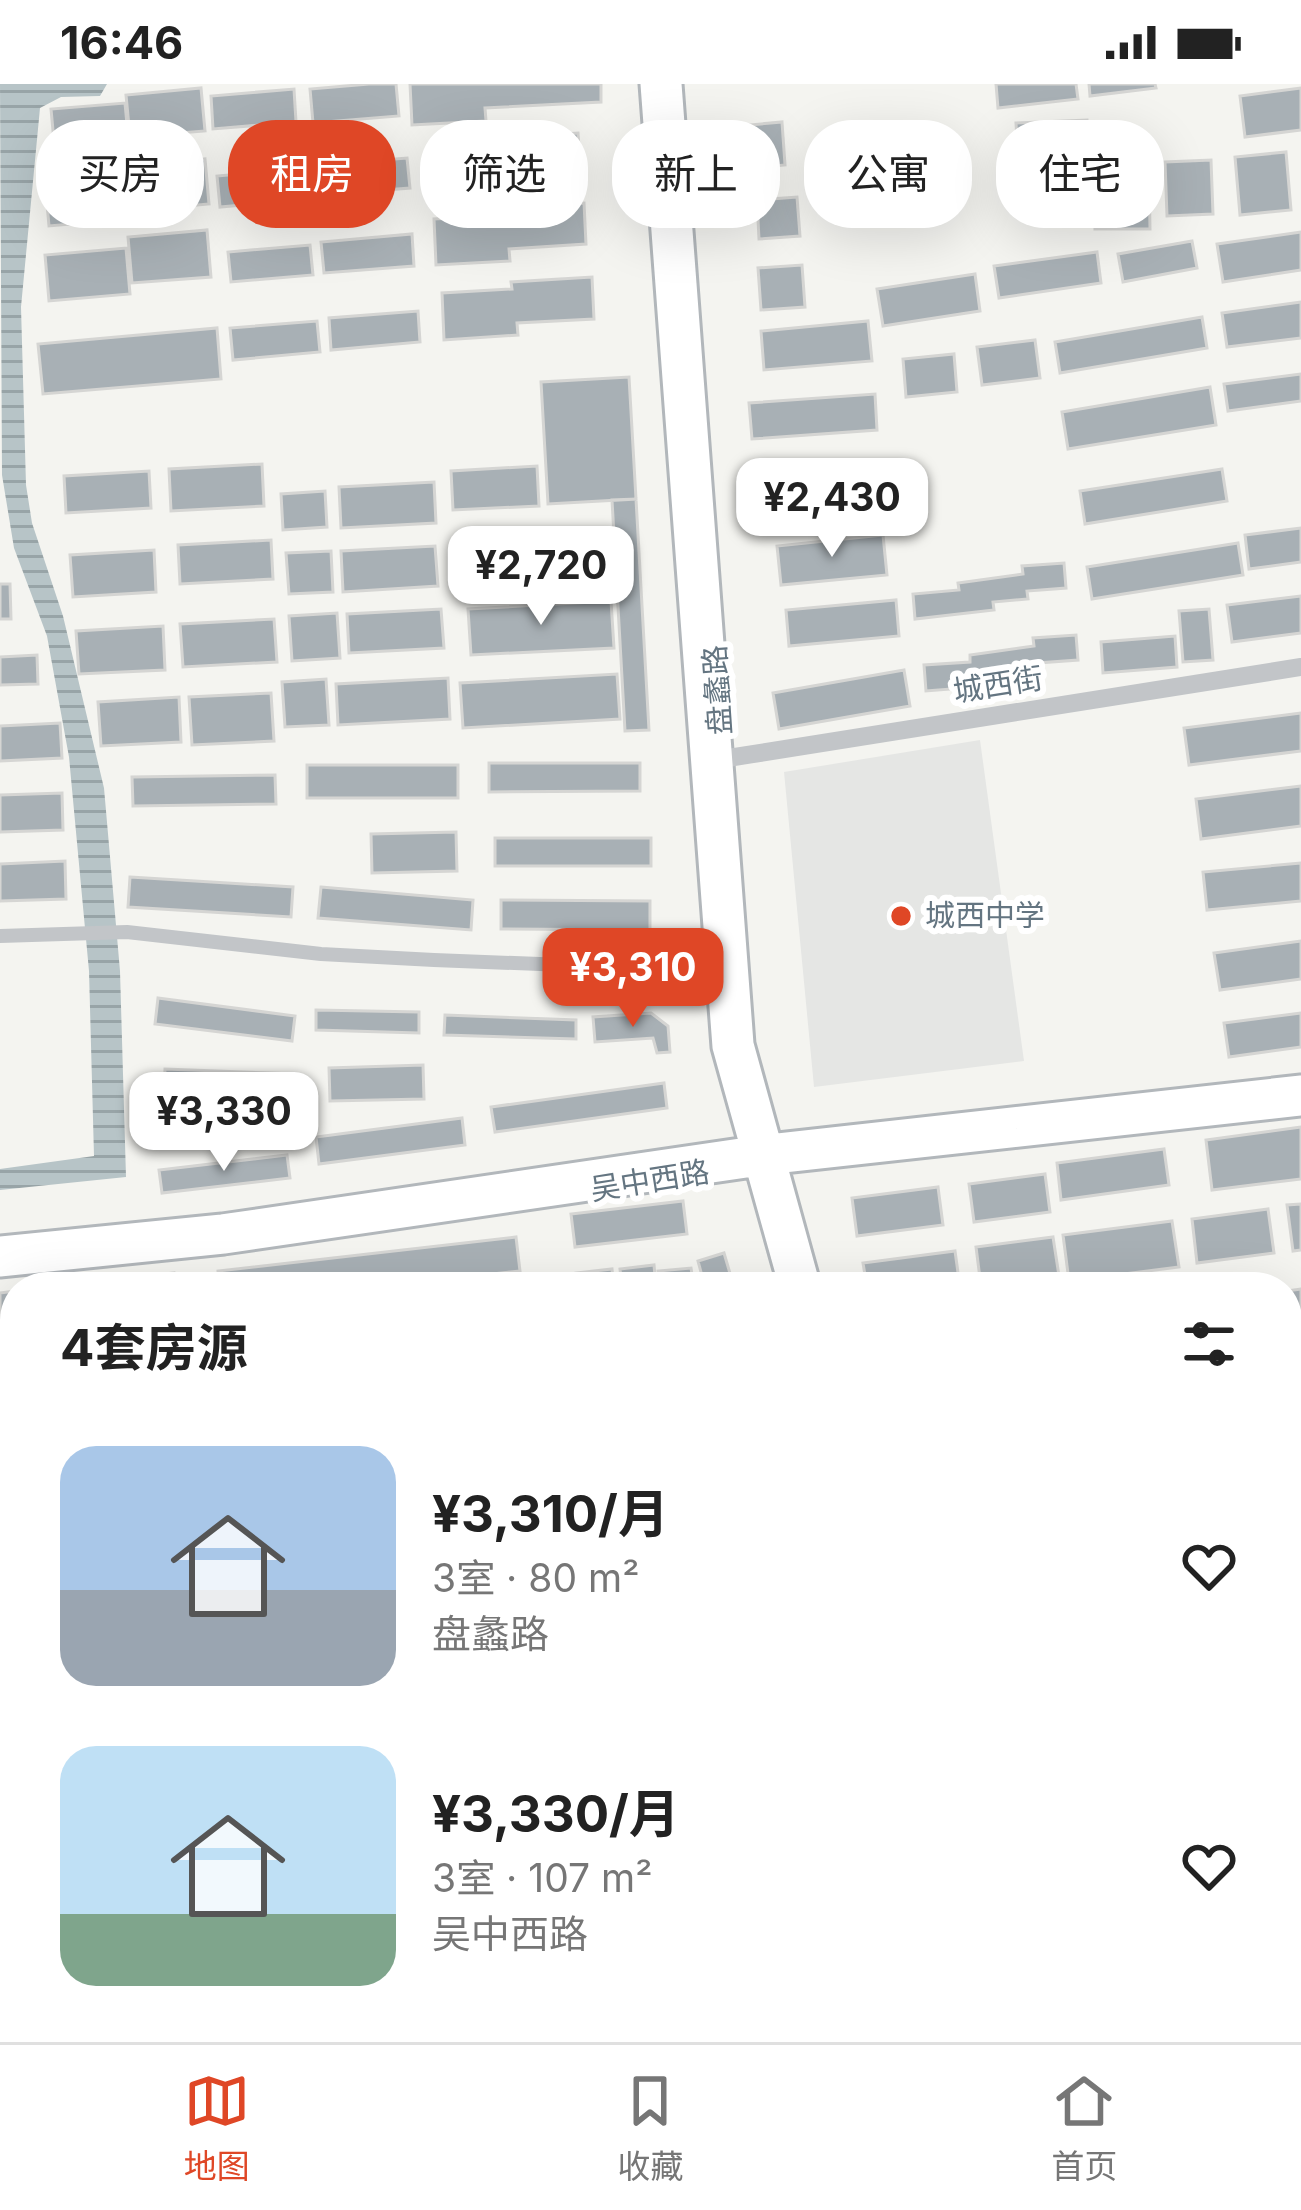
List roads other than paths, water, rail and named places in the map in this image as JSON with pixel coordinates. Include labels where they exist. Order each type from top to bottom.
[{"type":"main road","name":"盘蠡路","points":[[661,85],[726,963],[787,1272]]},
{"type":"main road","name":"吴中西路","points":[[0,1247],[222,1225],[1301,1087]]},
{"type":"main road","name":"吴中西路","points":[[0,1266],[265,1238],[761,1155],[1301,1105]]},
{"type":"main road","name":"盘蠡路","points":[[761,1155],[804,1272]]},
{"type":"street","name":"城西街","points":[[714,760],[1301,667]]},
{"type":"street","points":[[0,936],[128,932],[321,954],[434,961],[591,966],[726,963]]},
{"type":"place","name":"城西中学","points":[[901,916]]}]
